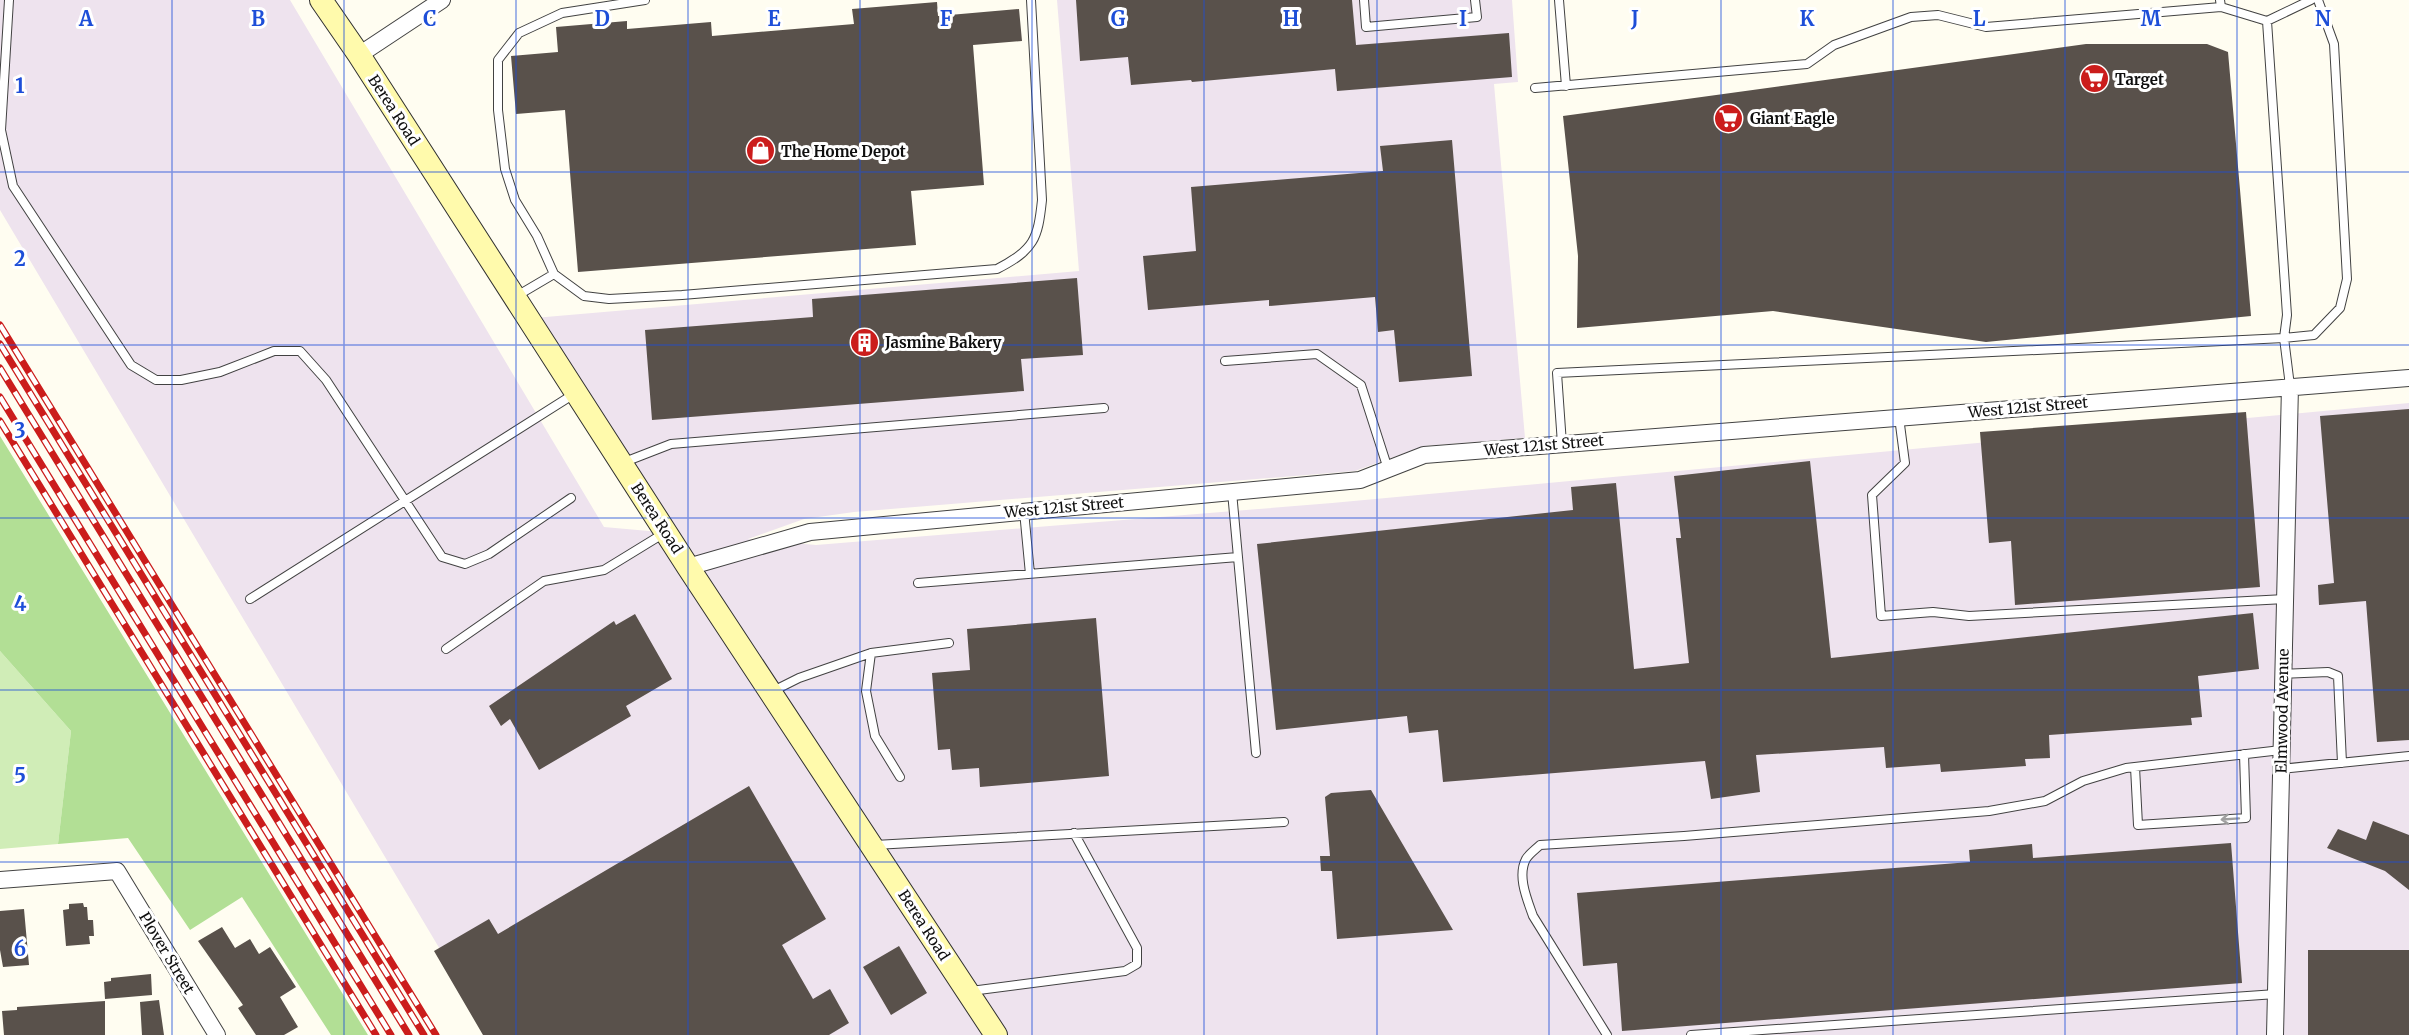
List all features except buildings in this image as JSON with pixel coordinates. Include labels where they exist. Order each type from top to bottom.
[{"type":"main road","name":"Berea Road","points":[[321,0],[359,55],[688,567],[996,1035]]},
{"type":"street","points":[[359,55],[442,0]]},
{"type":"street","name":"West 121st Street","points":[[688,567],[810,532],[1360,480],[1424,455],[2409,378]]},
{"type":"street","name":"Elmwood Avenue","points":[[2275,1035],[2290,386]]},
{"type":"street","name":"Plover Street","points":[[0,880],[117,871],[218,1035]]},
{"type":"lane","points":[[9,0],[1,130],[13,186],[131,365],[156,380],[181,380],[220,372],[274,351],[300,351],[326,380],[442,557],[465,564],[489,554],[571,498]]},
{"type":"lane","points":[[645,0],[562,13],[519,33],[498,60],[498,110],[505,169],[515,201],[537,236],[554,274],[584,296],[609,299],[682,295],[997,269],[1017,259],[1039,231],[1042,200],[1031,0]]},
{"type":"lane","points":[[1364,0],[1366,27],[1477,17],[1475,0]]},
{"type":"lane","points":[[1559,0],[1566,86]]},
{"type":"lane","points":[[1534,88],[1807,64],[1834,45],[1911,17],[1938,15],[1986,27],[2221,4],[2266,21],[2311,0]]},
{"type":"lane","points":[[1562,444],[1557,373],[2284,338],[2314,334],[2340,308],[2347,279],[2334,44],[2318,0]]},
{"type":"lane","points":[[2266,21],[2288,315],[2284,338],[2290,386]]},
{"type":"lane","points":[[515,297],[554,274]]},
{"type":"lane","points":[[1225,361],[1317,354],[1361,385],[1388,469]]},
{"type":"lane","points":[[250,599],[576,393]]},
{"type":"lane","points":[[622,464],[671,444],[1104,408]]},
{"type":"lane","points":[[1899,417],[1905,463],[1872,495],[1881,616],[1933,612],[1969,615],[2285,599]]},
{"type":"lane","points":[[1232,492],[1256,753]]},
{"type":"lane","points":[[1024,511],[1030,574]]},
{"type":"lane","points":[[446,649],[544,581],[604,570],[666,532]]},
{"type":"lane","points":[[918,583],[1238,557]]},
{"type":"lane","points":[[771,692],[799,678],[871,653],[949,643]]},
{"type":"lane","points":[[871,653],[866,691],[875,736],[900,777]]},
{"type":"lane","points":[[2283,674],[2328,672],[2338,676],[2342,763]]},
{"type":"lane","points":[[1607,1035],[1533,916],[1525,895],[1522,875],[1526,859],[1540,845],[1684,836],[1989,811],[2045,801],[2102,774],[2134,767],[2281,750]]},
{"type":"lane","points":[[2134,767],[2138,825],[2246,818],[2244,754]]},
{"type":"lane","points":[[2280,769],[2409,756]]},
{"type":"lane","points":[[872,846],[1284,822]]},
{"type":"lane","points":[[968,992],[1125,971],[1137,964],[1137,948],[1074,833]]},
{"type":"lane","points":[[1691,1035],[2276,994]]},
{"type":"shaded area","points":[[0,0],[290,0],[604,527],[671,533],[534,318],[1079,271],[1057,0],[1512,0],[1518,82],[1494,84],[1525,438],[1424,446],[1355,471],[854,512],[804,519],[748,539],[816,545],[1332,503],[2409,403],[2409,1035],[491,1035],[0,210]]},
{"type":"green space","points":[[0,436],[368,1035],[331,1035],[242,897],[190,930],[128,838],[58,844],[71,731],[0,651]]},
{"type":"green space","points":[[0,651],[71,731],[58,844],[0,849]]},
{"type":"railway","points":[[0,325],[436,1035]]},
{"type":"railway","points":[[0,344],[424,1035]]},
{"type":"railway","points":[[0,368],[409,1035]]},
{"type":"railway","points":[[0,397],[391,1035]]},
{"type":"railway","points":[[0,421],[376,1035]]},
{"type":"place","name":"Target","points":[[2094,79]]},
{"type":"place","name":"Giant Eagle","points":[[1729,118]]},
{"type":"place","name":"The Home Depot","points":[[760,151]]},
{"type":"place","name":"Jasmine Bakery","points":[[864,342]]}]
